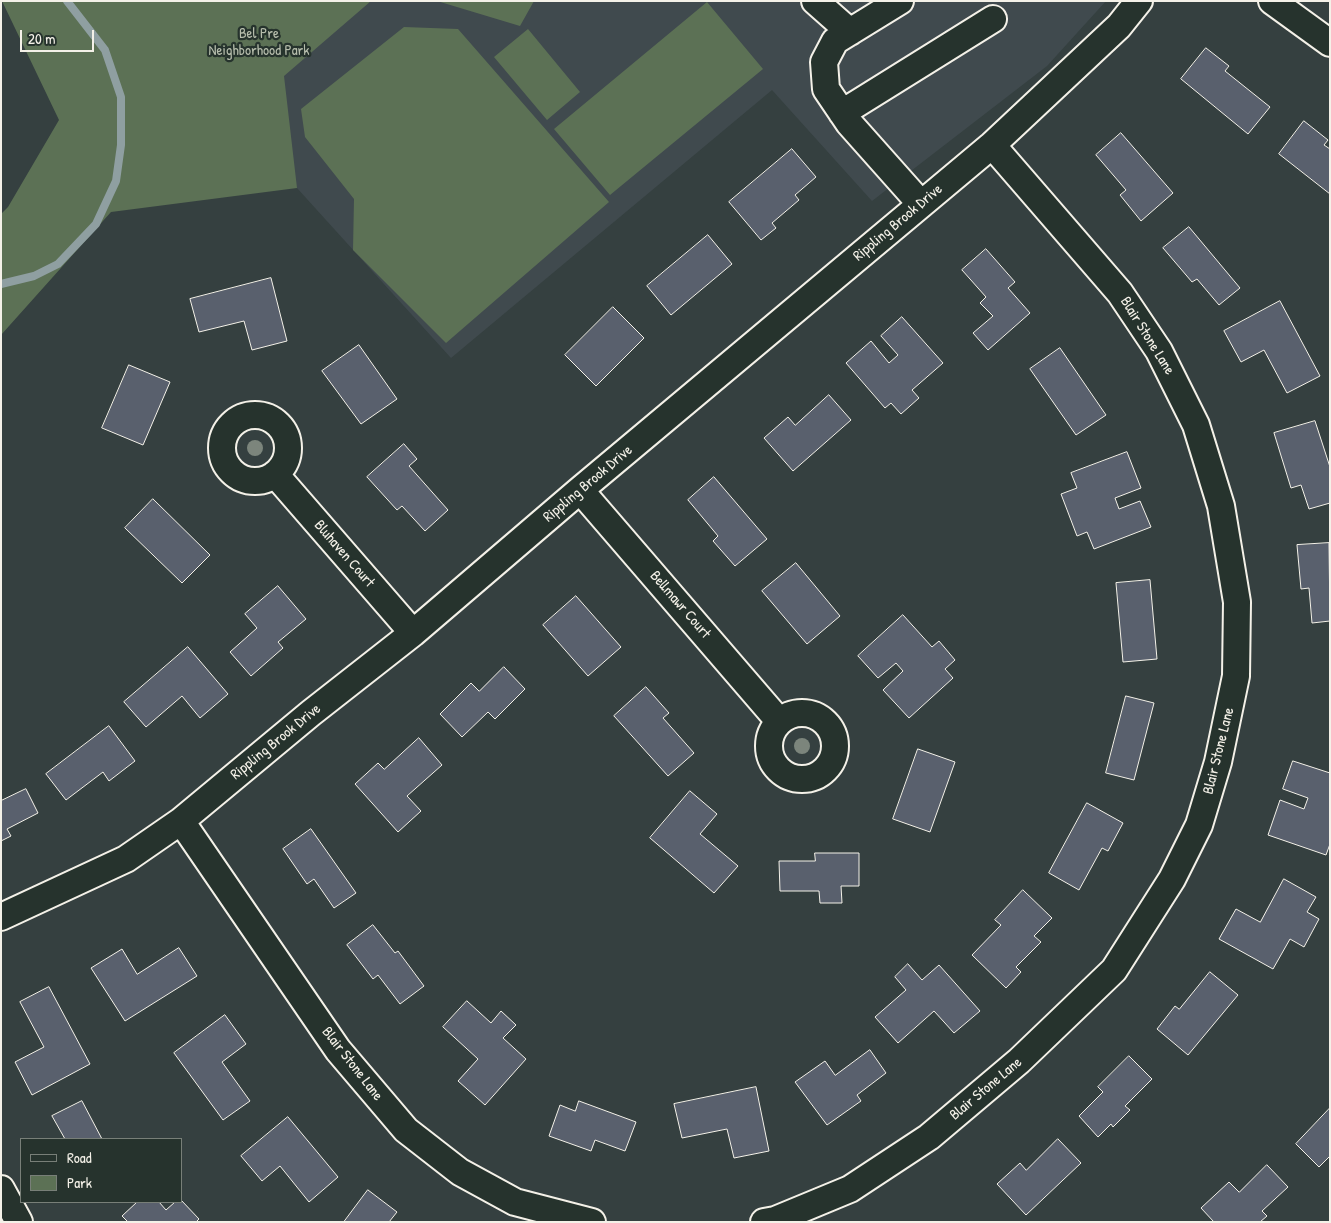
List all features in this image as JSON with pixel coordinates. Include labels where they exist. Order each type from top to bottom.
[{"type":"street","points":[[815,1],[850,32]]},
{"type":"street","points":[[900,1],[836,41],[824,62],[826,89],[849,123],[921,204]]},
{"type":"street","name":"Rippling Brook Drive","points":[[1,917],[126,859],[182,821],[311,713],[413,633],[580,490],[992,145],[1119,26],[1139,1]]},
{"type":"street","points":[[1272,1],[1330,43]]},
{"type":"street","points":[[842,113],[993,19]]},
{"type":"street","name":"Blair Stone Lane","points":[[764,1222],[775,1220],[850,1190],[929,1137],[1019,1062],[1114,970],[1172,879],[1199,826],[1218,762],[1236,676],[1237,602],[1221,506],[1196,425],[1159,350],[1120,292],[992,145]]},
{"type":"street","name":"Bluhaven Court","points":[[275,474],[413,633]]},
{"type":"street","name":"Bellmawr Court","points":[[580,490],[780,721]]},
{"type":"street","name":"Blair Stone Lane","points":[[182,821],[338,1050],[406,1130],[460,1172],[515,1202],[592,1222]]},
{"type":"street","points":[[1,1189],[19,1222]]},
{"type":"shaded area","points":[[369,1],[1106,1],[1047,66],[872,201],[772,90],[451,358],[297,188],[252,101]]},
{"type":"green space","name":"Bel Pre Neighborhood Park","points":[[2,1],[371,1],[284,76],[297,188],[111,212],[1,335],[1,214],[8,207],[59,120]]},
{"type":"green space","points":[[437,1],[534,1],[520,26]]},
{"type":"green space","points":[[707,2],[763,69],[610,195],[554,129]]},
{"type":"green space","points":[[404,27],[458,29],[609,202],[446,343],[353,250],[354,199],[305,137],[301,109]]},
{"type":"green space","points":[[528,29],[580,92],[547,120],[494,57]]},
{"type":"building","points":[[1206,48],[1229,66],[1225,71],[1270,107],[1248,134],[1181,79]]},
{"type":"building","points":[[1304,121],[1328,140],[1324,145],[1330,149],[1330,194],[1279,154]]},
{"type":"building","points":[[1121,133],[1173,193],[1141,221],[1120,195],[1126,190],[1096,155]]},
{"type":"building","points":[[792,149],[816,177],[795,195],[799,200],[772,223],[776,228],[761,240],[729,202]]},
{"type":"building","points":[[1189,227],[1240,288],[1219,305],[1197,279],[1192,282],[1163,248]]},
{"type":"building","points":[[708,235],[732,264],[671,315],[647,286]]},
{"type":"building","points":[[986,249],[1015,282],[1008,288],[1030,313],[988,350],[973,333],[993,316],[980,303],[986,297],[962,270]]},
{"type":"building","points":[[271,278],[287,341],[252,350],[244,321],[199,332],[190,299]]},
{"type":"building","points":[[1280,301],[1320,376],[1287,393],[1264,350],[1241,362],[1224,331]]},
{"type":"building","points":[[613,307],[644,338],[596,386],[565,355]]},
{"type":"building","points":[[902,317],[943,363],[912,390],[919,398],[901,414],[891,403],[885,408],[846,363],[871,341],[889,363],[898,355],[881,336]]},
{"type":"building","points":[[359,345],[397,399],[361,424],[322,371]]},
{"type":"building","points":[[1060,348],[1106,415],[1076,435],[1030,369]]},
{"type":"building","points":[[129,365],[170,382],[143,445],[102,428]]},
{"type":"building","points":[[829,395],[851,420],[793,471],[764,438],[788,417],[795,425]]},
{"type":"building","points":[[1315,421],[1330,467],[1330,503],[1309,509],[1301,485],[1291,488],[1274,433]]},
{"type":"building","points":[[404,444],[417,459],[409,466],[448,510],[425,531],[402,506],[397,510],[367,477]]},
{"type":"building","points":[[1127,452],[1141,488],[1115,498],[1119,509],[1140,501],[1151,527],[1094,549],[1087,532],[1077,536],[1061,494],[1077,488],[1071,473]]},
{"type":"building","points":[[714,477],[767,539],[735,566],[713,541],[718,536],[688,500]]},
{"type":"building","points":[[153,499],[210,555],[182,583],[125,528]]},
{"type":"building","points":[[1329,543],[1330,621],[1312,623],[1309,588],[1301,589],[1297,545]]},
{"type":"building","points":[[796,563],[840,616],[807,644],[762,591]]},
{"type":"building","points":[[1150,580],[1157,659],[1123,662],[1116,583]]},
{"type":"building","points":[[278,586],[306,619],[278,642],[283,648],[251,676],[230,652],[257,628],[245,614]]},
{"type":"building","points":[[576,596],[621,647],[588,676],[543,625]]},
{"type":"building","points":[[903,615],[932,647],[939,641],[955,660],[945,669],[953,678],[909,718],[883,690],[903,671],[896,663],[878,678],[858,656]]},
{"type":"building","points":[[188,647],[228,694],[200,718],[182,696],[146,727],[124,702]]},
{"type":"building","points":[[504,667],[525,689],[495,719],[488,712],[462,737],[440,714],[471,683],[479,691]]},
{"type":"building","points":[[646,687],[669,713],[663,718],[694,753],[668,776],[614,716]]},
{"type":"building","points":[[1126,696],[1154,703],[1134,780],[1106,773]]},
{"type":"building","points":[[109,726],[135,761],[109,781],[103,772],[66,800],[46,774]]},
{"type":"building","points":[[419,738],[442,765],[407,796],[421,811],[398,832],[355,784],[378,763],[384,769]]},
{"type":"building","points":[[918,749],[955,762],[930,832],[893,819]]},
{"type":"building","points":[[1293,761],[1330,773],[1330,844],[1326,855],[1268,835],[1280,800],[1304,809],[1308,798],[1283,789]]},
{"type":"building","points":[[26,789],[38,813],[7,829],[11,836],[1,841],[1,801]]},
{"type":"building","points":[[690,791],[717,814],[700,834],[738,866],[714,893],[650,838]]},
{"type":"building","points":[[1087,803],[1123,823],[1108,851],[1102,848],[1079,890],[1049,873]]},
{"type":"building","points":[[311,829],[356,893],[334,908],[314,879],[307,884],[283,849]]},
{"type":"building","points":[[815,853],[859,853],[859,886],[841,886],[842,903],[820,903],[819,891],[780,891],[779,861],[815,861]]},
{"type":"building","points":[[1284,879],[1316,897],[1307,912],[1319,919],[1304,947],[1290,939],[1273,969],[1219,939],[1236,909],[1260,922]]},
{"type":"building","points":[[1023,890],[1052,918],[1034,936],[1041,942],[1016,967],[1021,972],[1006,988],[972,955],[1001,925],[995,920]]},
{"type":"building","points":[[373,925],[395,953],[398,951],[424,986],[400,1004],[378,975],[373,979],[347,945]]},
{"type":"building","points":[[179,948],[197,976],[125,1021],[91,968],[122,949],[137,974]]},
{"type":"building","points":[[908,964],[922,980],[939,965],[980,1011],[954,1033],[934,1011],[898,1043],[875,1017],[906,990],[895,977]]},
{"type":"building","points":[[1210,972],[1238,995],[1188,1055],[1157,1029],[1175,1006],[1179,1009]]},
{"type":"building","points":[[49,987],[90,1064],[32,1095],[15,1062],[44,1047],[20,1002]]},
{"type":"building","points":[[467,1001],[491,1023],[501,1011],[516,1025],[503,1038],[526,1059],[485,1105],[458,1081],[478,1059],[443,1027]]},
{"type":"building","points":[[225,1015],[246,1044],[222,1062],[250,1101],[223,1120],[174,1053]]},
{"type":"building","points":[[870,1050],[886,1073],[857,1095],[861,1101],[827,1125],[795,1082],[825,1061],[835,1075]]},
{"type":"building","points":[[1129,1056],[1152,1079],[1125,1106],[1130,1110],[1113,1127],[1111,1124],[1098,1137],[1079,1116],[1103,1092],[1098,1087]]},
{"type":"building","points":[[756,1087],[769,1151],[734,1158],[727,1129],[682,1138],[674,1104]]},
{"type":"building","points":[[82,1101],[101,1138],[64,1138],[52,1116]]},
{"type":"building","points":[[579,1101],[636,1122],[625,1151],[595,1140],[591,1151],[549,1136],[560,1105],[575,1111]]},
{"type":"building","points":[[1330,1108],[1330,1156],[1319,1167],[1296,1144]]},
{"type":"building","points":[[288,1117],[338,1177],[309,1202],[280,1166],[262,1181],[241,1156]]},
{"type":"building","points":[[1058,1139],[1081,1163],[1026,1215],[997,1184],[1020,1163],[1026,1170]]},
{"type":"building","points":[[1267,1165],[1288,1187],[1262,1211],[1267,1216],[1260,1222],[1214,1222],[1201,1208],[1229,1182],[1239,1192]]},
{"type":"building","points":[[368,1190],[397,1212],[389,1222],[344,1222]]},
{"type":"building","points":[[182,1201],[199,1219],[196,1222],[128,1222],[122,1216],[136,1203],[160,1203],[166,1210],[174,1203],[182,1203]]},
{"type":"waterway","points":[[1,284],[34,276],[58,264],[96,224],[116,181],[121,145],[121,97],[105,50],[67,1]]}]
